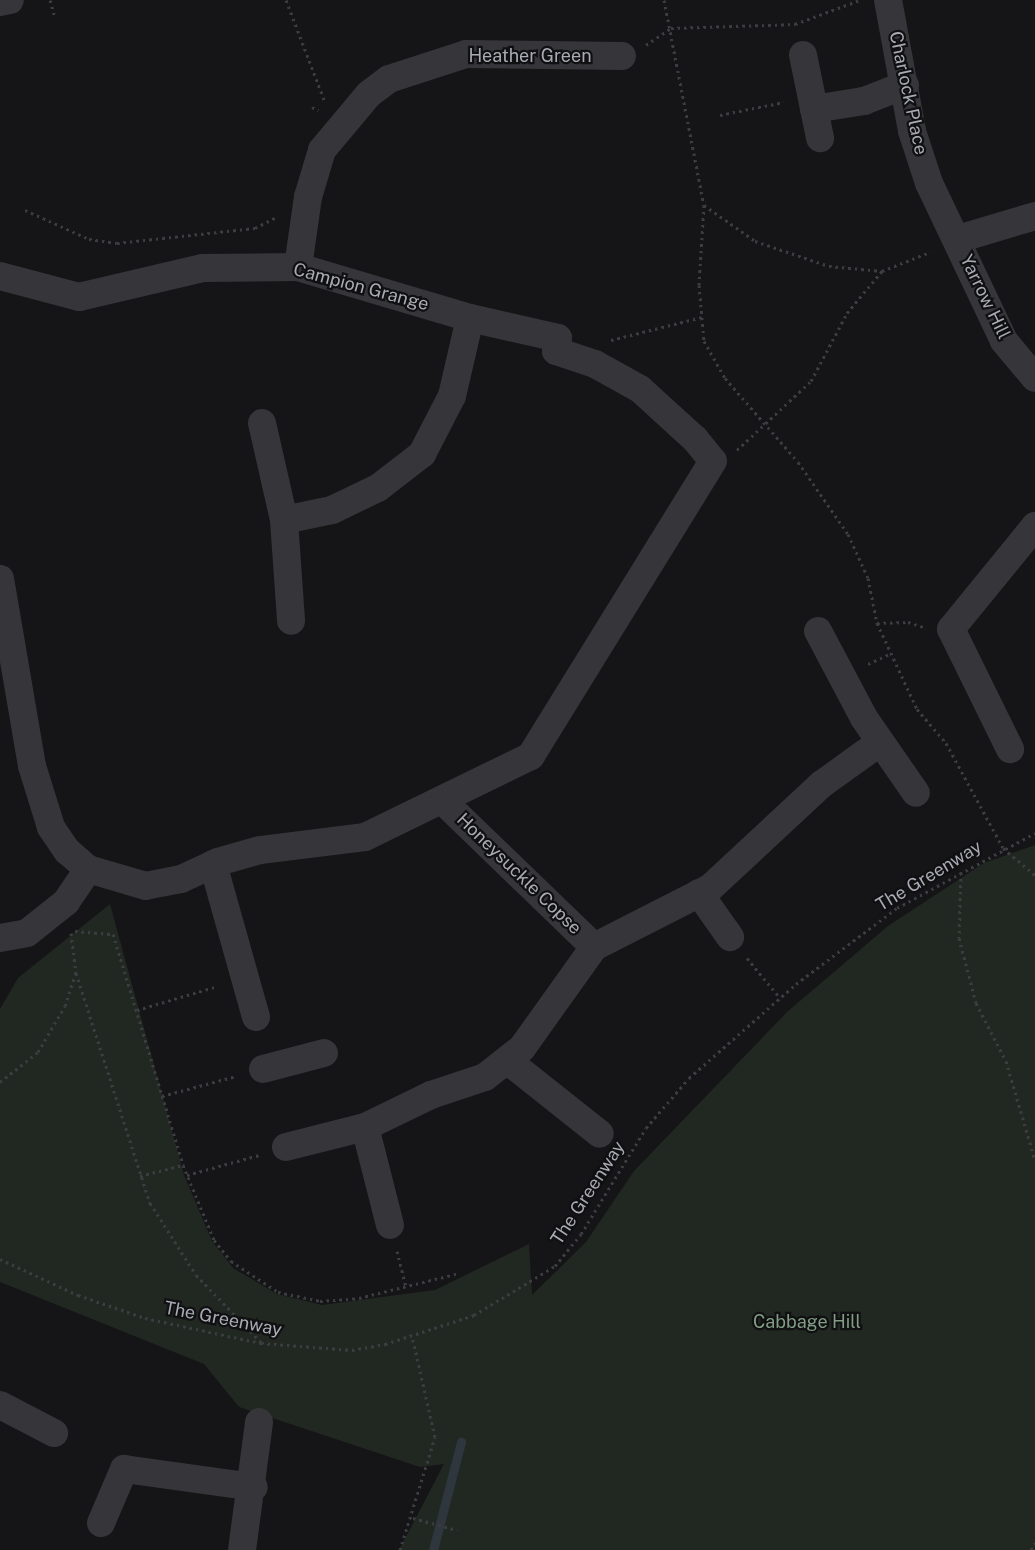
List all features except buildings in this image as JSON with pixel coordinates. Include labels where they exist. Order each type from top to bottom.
[{"type":"street","points":[[0,2],[10,0]]},
{"type":"street","name":"Charlock Place","points":[[888,0],[912,131],[929,184],[958,239]]},
{"type":"street","name":"Heather Green","points":[[298,267],[308,198],[322,150],[369,94],[389,79],[466,54],[622,56]]},
{"type":"street","points":[[802,55],[820,138]]},
{"type":"street","points":[[812,103],[864,101],[905,85]]},
{"type":"street","points":[[958,239],[1035,216]]},
{"type":"street","name":"Yarrow Hill","points":[[958,239],[1004,341],[1035,378]]},
{"type":"street","name":"Campion Grange","points":[[0,276],[79,297],[203,268],[298,267],[470,318],[558,338],[556,351],[595,364],[640,390],[695,439],[707,473]]},
{"type":"street","points":[[284,520],[340,506],[378,488],[422,454],[452,396],[470,318]]},
{"type":"street","points":[[262,424],[284,520],[291,621]]},
{"type":"street","points":[[0,579],[12,716],[43,809],[67,851],[88,869],[146,886],[181,879],[213,864],[260,850],[365,837],[444,802],[531,756],[707,473]]},
{"type":"street","points":[[1010,749],[936,628],[1035,526]]},
{"type":"street","points":[[818,631],[879,743],[916,793]]},
{"type":"street","name":"Honeysuckle Copse","points":[[286,1147],[365,1127],[431,1095],[485,1077],[508,1061],[594,947],[699,893],[822,784],[879,743]]},
{"type":"street","name":"Honeysuckle Copse","points":[[444,802],[594,947]]},
{"type":"street","points":[[213,864],[256,1017]]},
{"type":"street","points":[[0,938],[26,933],[64,920],[88,869]]},
{"type":"street","points":[[699,893],[730,937]]},
{"type":"street","points":[[263,1069],[324,1053]]},
{"type":"street","points":[[508,1061],[600,1134]]},
{"type":"street","points":[[365,1127],[390,1225]]},
{"type":"street","points":[[0,1405],[54,1433]]},
{"type":"street","points":[[242,1550],[254,1487],[259,1422]]},
{"type":"street","points":[[100,1523],[124,1469],[254,1487]]},
{"type":"path","points":[[50,0],[54,14]]},
{"type":"path","points":[[286,0],[319,76],[325,108]]},
{"type":"path","points":[[664,0],[671,28],[704,205],[698,285],[702,317],[712,357],[764,425],[798,462],[848,534],[868,578],[877,623],[917,709],[946,743],[1003,848],[1035,876]]},
{"type":"path","points":[[671,28],[795,24],[860,0]]},
{"type":"path","points":[[720,114],[812,103]]},
{"type":"path","points":[[704,205],[755,240],[800,257],[829,266],[882,271]]},
{"type":"path","points":[[25,210],[89,239],[118,243],[255,228],[284,214]]},
{"type":"path","points":[[707,473],[741,448],[812,382],[847,313],[882,271],[958,239]]},
{"type":"path","points":[[606,342],[702,317]]},
{"type":"path","points":[[877,623],[908,622],[936,628]]},
{"type":"path","name":"The Greenway","points":[[0,1259],[78,1295],[145,1318],[261,1343],[352,1350],[412,1336],[474,1315],[555,1266],[581,1234],[646,1128],[690,1078],[780,998],[897,908],[1003,848],[1035,833]]},
{"type":"path","points":[[961,872],[960,938],[976,1003],[1006,1061],[1035,1160]]},
{"type":"path","points":[[261,1343],[196,1275],[168,1238],[140,1176],[76,973],[64,920],[113,934],[183,1165],[214,1240],[231,1261],[278,1292],[320,1301],[359,1298],[459,1273]]},
{"type":"path","points":[[730,937],[780,998]]},
{"type":"path","points":[[0,1082],[38,1052],[65,1006],[76,973]]},
{"type":"path","points":[[137,1010],[245,978]]},
{"type":"path","points":[[162,1096],[263,1069]]},
{"type":"path","points":[[187,1175],[286,1147]]},
{"type":"path","points":[[140,1176],[183,1165]]},
{"type":"path","points":[[390,1225],[406,1286]]},
{"type":"path","points":[[400,1550],[413,1518],[435,1437],[422,1370],[412,1336]]},
{"type":"path","points":[[413,1518],[457,1530]]},
{"type":"path","points":[[1031,1550],[1035,1543]]},
{"type":"green space","name":"Cabbage Hill","points":[[1035,845],[1035,1550],[399,1550],[444,1464],[420,1467],[239,1407],[204,1364],[0,1282],[0,1009],[18,978],[110,904],[184,1175],[212,1241],[233,1268],[277,1294],[322,1305],[435,1290],[529,1244],[532,1295],[586,1242],[634,1171],[787,1012],[888,926],[984,863]]},
{"type":"waterway","points":[[433,1550],[461,1442]]}]
